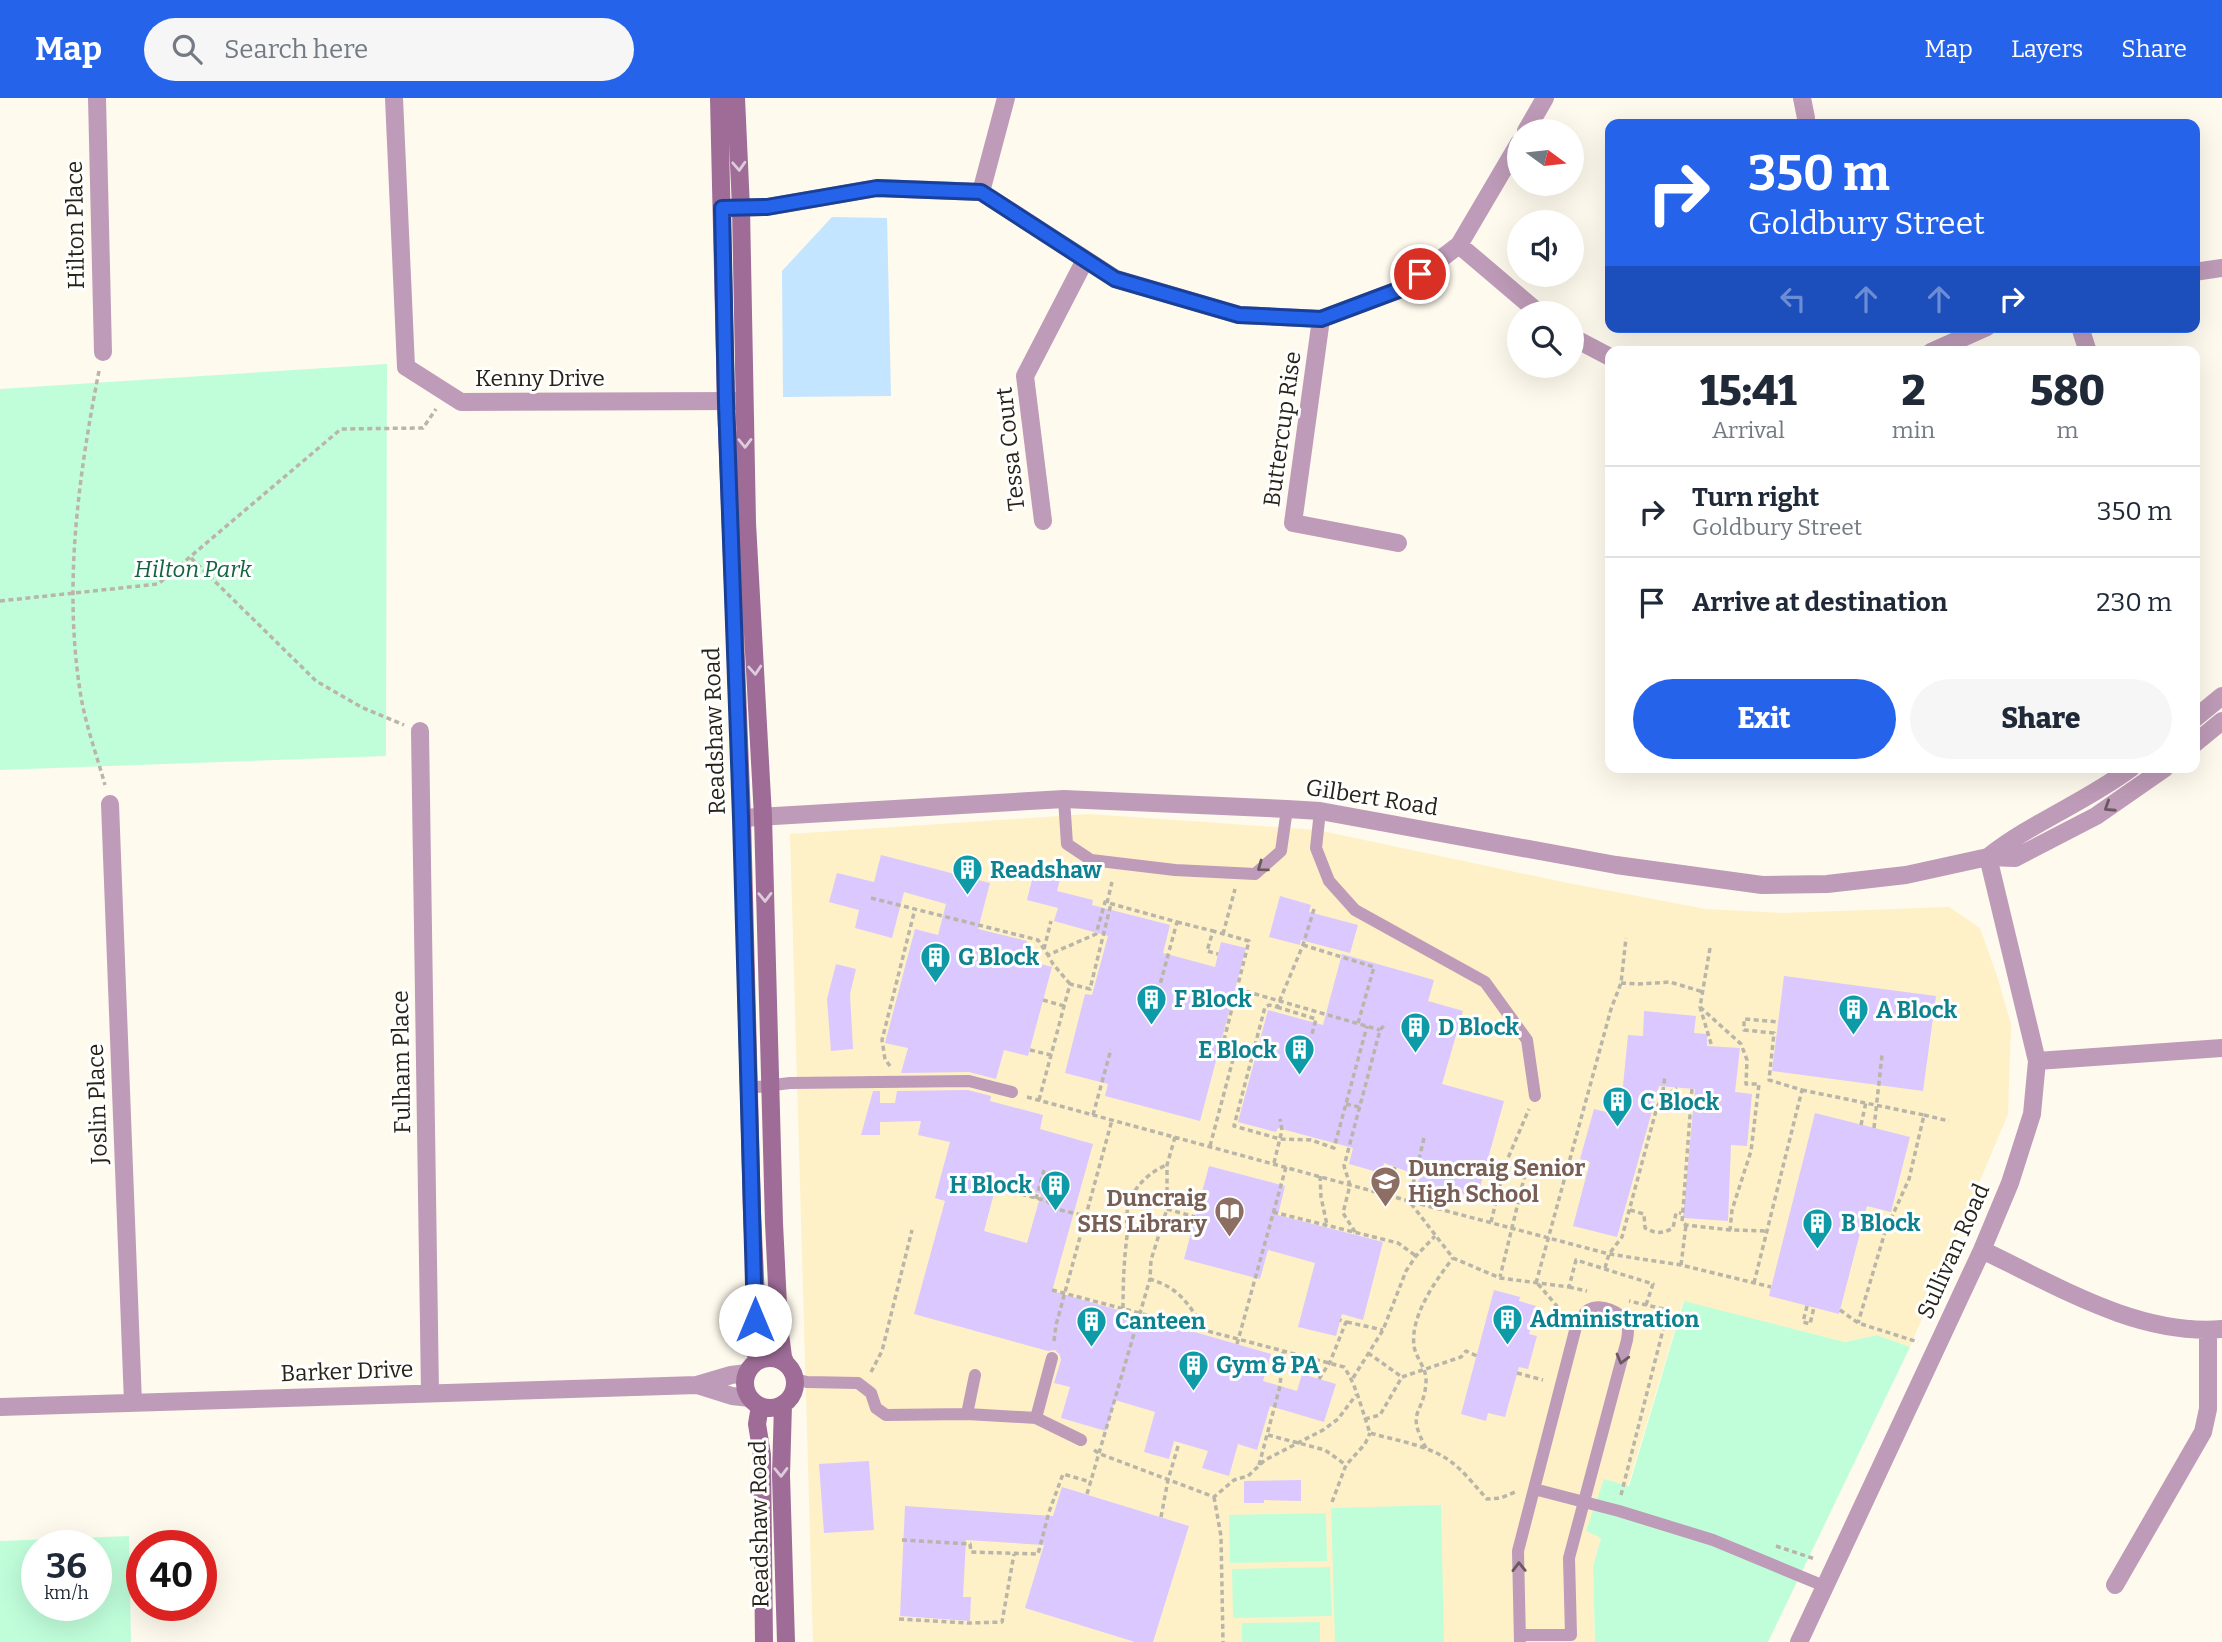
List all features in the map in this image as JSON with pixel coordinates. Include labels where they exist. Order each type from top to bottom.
[{"type":"street","name":"Hilton Place","points":[[97,98],[103,352]]},
{"type":"street","name":"Kenny Drive","points":[[394,98],[406,367],[461,402],[735,402]]},
{"type":"street","name":"Readshaw Road","points":[[719,98],[722,208],[747,535],[763,817],[779,1326],[783,1357],[791,1371]]},
{"type":"street","name":"Readshaw Road","points":[[736,98],[741,208],[735,402],[741,818],[756,1299],[754,1351],[761,1359]]},
{"type":"street","points":[[981,192],[1006,98]]},
{"type":"street","points":[[1533,119],[1545,98]]},
{"type":"street","points":[[1802,98],[1806,118]]},
{"type":"street","points":[[722,208],[767,207],[877,188],[981,192],[1115,279],[1239,315],[1321,319],[1401,289],[1459,245],[1507,163]]},
{"type":"street","points":[[1459,245],[1525,301]]},
{"type":"street","name":"Tessa Court","points":[[1043,521],[1026,376],[1084,260]]},
{"type":"street","points":[[2200,271],[2222,268]]},
{"type":"street","name":"Buttercup Rise","points":[[1321,319],[1293,523],[1398,543]]},
{"type":"street","points":[[1944,346],[1974,333]]},
{"type":"street","points":[[1584,343],[1605,354]]},
{"type":"street","points":[[2200,714],[2222,696]]},
{"type":"street","points":[[2200,739],[2222,721]]},
{"type":"street","name":"Fulham Place","points":[[420,731],[430,1392]]},
{"type":"street","name":"Gilbert Road","points":[[1988,857],[2011,839],[2108,786],[2125,773]]},
{"type":"street","name":"Gilbert Road","points":[[741,818],[1064,799],[1320,811],[1616,865],[1762,885],[1827,884],[1906,875],[1988,857],[2015,858],[2096,816],[2158,773]]},
{"type":"street","name":"Joslin Place","points":[[110,804],[133,1403]]},
{"type":"street","name":"Sullivan Road","points":[[1799,1642],[1982,1250],[2010,1183],[2032,1114],[2037,1061],[1988,857]]},
{"type":"street","points":[[2037,1061],[2222,1048]]},
{"type":"street","points":[[1982,1250],[2105,1308],[2175,1329],[2215,1330],[2208,1409],[2203,1432],[2115,1584]]},
{"type":"street","points":[[761,1359],[777,1359],[791,1371],[793,1394],[783,1404],[769,1408],[755,1402],[745,1382],[747,1373],[761,1359]]},
{"type":"street","name":"Barker Drive","points":[[0,1407],[697,1385],[747,1373]]},
{"type":"street","name":"Barker Drive","points":[[697,1385],[755,1402]]},
{"type":"street","name":"Readshaw Road","points":[[755,1402],[762,1455],[764,1642]]},
{"type":"street","name":"Readshaw Road","points":[[783,1404],[781,1475],[786,1642]]},
{"type":"lane","points":[[1064,799],[1067,844],[1091,860],[1230,873],[1255,874],[1281,851],[1287,809]]},
{"type":"lane","points":[[1320,811],[1316,848],[1329,881],[1355,911],[1485,982],[1527,1040],[1535,1096]]},
{"type":"lane","points":[[749,1088],[790,1083],[968,1081],[1012,1093]]},
{"type":"lane","points":[[1588,1310],[1613,1310],[1625,1319],[1629,1327],[1569,1558],[1571,1638],[1520,1639],[1518,1551],[1534,1489],[1577,1324],[1588,1310]]},
{"type":"lane","points":[[1036,1418],[1052,1358]]},
{"type":"lane","points":[[791,1371],[807,1382],[858,1383],[871,1393],[876,1408],[886,1415],[967,1414],[1036,1418],[1081,1440]]},
{"type":"lane","points":[[967,1414],[975,1375]]},
{"type":"lane","points":[[1534,1489],[1713,1540],[1824,1586]]},
{"type":"path","points":[[103,352],[89,426],[75,542],[72,594],[81,697],[110,804]]},
{"type":"path","points":[[0,601],[158,584],[341,429],[423,428],[447,393]]},
{"type":"path","points":[[191,558],[316,681],[361,707],[420,731]]},
{"type":"path","points":[[871,898],[1038,940],[1070,984],[1090,989],[1112,883]]},
{"type":"path","points":[[1223,934],[1235,889]]},
{"type":"path","points":[[1048,954],[1096,934],[1105,902],[1249,941],[1223,1044],[1236,1048],[1210,1146]]},
{"type":"path","points":[[900,1082],[885,1059],[882,1040],[915,909]]},
{"type":"path","points":[[1277,1007],[1303,945],[1314,909]]},
{"type":"path","points":[[1044,949],[1051,921]]},
{"type":"path","points":[[1155,1003],[1177,922]]},
{"type":"path","points":[[1213,931],[1207,951],[1218,954]]},
{"type":"path","points":[[1536,1283],[1604,1033],[1621,983],[1626,938]]},
{"type":"path","points":[[1303,945],[1374,967],[1358,1023]]},
{"type":"path","points":[[1710,948],[1700,1007],[1712,1047]]},
{"type":"path","points":[[1621,983],[1670,982],[1703,992]]},
{"type":"path","points":[[1039,1100],[1070,984]]},
{"type":"path","points":[[1237,989],[1380,1030]]},
{"type":"path","points":[[1043,1000],[1064,1006]]},
{"type":"path","points":[[1312,1034],[1316,1019],[1269,1005],[1265,1007],[1234,1126],[1280,1139],[1311,1140],[1334,1148],[1367,1026]]},
{"type":"path","points":[[1700,1007],[1741,1044],[1747,1060],[1746,1084],[1759,1084],[1751,1151],[1732,1210],[1730,1230]]},
{"type":"path","points":[[1778,1022],[1744,1020],[1744,1030],[1774,1032],[1769,1080],[1802,1090],[1949,1121]]},
{"type":"path","points":[[1354,1232],[1343,1213],[1350,1185],[1344,1166],[1380,1030],[1385,1023]]},
{"type":"path","points":[[1030,1049],[1051,1055]]},
{"type":"path","points":[[1093,1115],[1111,1049]]},
{"type":"path","points":[[1874,1128],[1882,1055]]},
{"type":"path","points":[[1605,1268],[1609,1254],[1622,1237],[1657,1107],[1662,1098],[1665,1076]]},
{"type":"path","points":[[1662,1098],[1677,1088]]},
{"type":"path","points":[[1692,1089],[1682,1222],[1686,1225],[1730,1230],[1767,1231]]},
{"type":"path","points":[[1754,1283],[1802,1090]]},
{"type":"path","points":[[1012,1093],[1549,1239],[1609,1254],[1681,1265],[1771,1287]]},
{"type":"path","points":[[1491,1222],[1505,1165],[1535,1096]]},
{"type":"path","points":[[1861,1125],[1866,1102]]},
{"type":"path","points":[[1346,1104],[1359,1107]]},
{"type":"path","points":[[1857,1322],[1885,1232],[1909,1180],[1923,1115]]},
{"type":"path","points":[[1274,1163],[1282,1130],[1280,1119]]},
{"type":"path","points":[[1052,1358],[1056,1325],[1112,1120]]},
{"type":"path","points":[[1087,1494],[1150,1279],[1152,1261],[1167,1209],[1167,1165],[1175,1137]]},
{"type":"path","points":[[1424,1138],[1409,1200],[1453,1258],[1500,1278],[1595,1293]]},
{"type":"path","points":[[1123,1308],[1127,1212],[1132,1196],[1153,1170],[1167,1165]]},
{"type":"path","points":[[1500,1278],[1526,1170],[1505,1165]]},
{"type":"path","points":[[1237,1341],[1286,1167]]},
{"type":"path","points":[[1387,1196],[1395,1167]]},
{"type":"path","points":[[1036,1199],[1044,1170]]},
{"type":"path","points":[[1320,1176],[1327,1226]]},
{"type":"path","points":[[1004,1184],[1002,1189],[1047,1201],[1056,1209],[1086,1216],[1128,1232]]},
{"type":"path","points":[[1167,1209],[1195,1217]]},
{"type":"path","points":[[1630,1210],[1644,1214],[1646,1228],[1655,1233],[1665,1233],[1673,1228],[1676,1213],[1681,1213]]},
{"type":"path","points":[[1273,1212],[1398,1243],[1416,1255]]},
{"type":"path","points":[[1681,1265],[1686,1225]]},
{"type":"path","points":[[858,1383],[874,1370],[882,1351],[912,1230]]},
{"type":"path","points":[[1353,1379],[1382,1330],[1406,1271],[1416,1255],[1434,1236]]},
{"type":"path","points":[[1426,1450],[1417,1432],[1415,1414],[1425,1393],[1427,1379],[1414,1346],[1421,1309],[1453,1258]]},
{"type":"path","points":[[1569,1287],[1576,1261],[1653,1284],[1646,1305]]},
{"type":"path","points":[[1150,1279],[1168,1285],[1182,1296],[1206,1330]]},
{"type":"path","points":[[1536,1283],[1556,1305],[1564,1319],[1577,1324]]},
{"type":"path","points":[[1052,1290],[1206,1330],[1237,1341],[1283,1350],[1344,1367],[1353,1379],[1370,1433],[1365,1444],[1346,1465],[1332,1502]]},
{"type":"path","points":[[1620,1299],[1668,1310],[1620,1500]]},
{"type":"path","points":[[1807,1306],[1803,1322],[1810,1324],[1814,1307]]},
{"type":"path","points":[[1840,1310],[1857,1322],[1937,1348]]},
{"type":"path","points":[[1340,1320],[1382,1330]]},
{"type":"path","points":[[1319,1379],[1330,1362],[1346,1322]]},
{"type":"path","points":[[1258,1467],[1280,1386],[1283,1350]]},
{"type":"path","points":[[1365,1419],[1380,1415],[1402,1377],[1461,1357],[1466,1351],[1477,1356]]},
{"type":"path","points":[[1368,1353],[1402,1377]]},
{"type":"path","points":[[1517,1373],[1543,1380]]},
{"type":"path","points":[[1214,1497],[1234,1480],[1248,1476],[1265,1460],[1323,1430],[1338,1419],[1356,1395]]},
{"type":"path","points":[[1370,1433],[1444,1457],[1487,1499],[1501,1498],[1515,1492]]},
{"type":"path","points":[[1267,1435],[1325,1450],[1346,1465]]},
{"type":"path","points":[[1081,1440],[1100,1454],[1214,1497]]},
{"type":"path","points":[[1161,1517],[1168,1479],[1179,1443]]},
{"type":"path","points":[[902,1540],[970,1544],[971,1552],[1038,1554],[1063,1474],[1091,1482]]},
{"type":"path","points":[[1214,1497],[1221,1536],[1223,1642]]},
{"type":"path","points":[[1772,1545],[1814,1560],[1826,1551],[1838,1557]]},
{"type":"path","points":[[898,1619],[1002,1622],[1014,1554]]},
{"type":"shaded area","name":"Duncraig Senior High School","points":[[1089,814],[1317,830],[1706,909],[1784,913],[1949,907],[1980,928],[2011,1024],[2008,1114],[1910,1347],[1877,1335],[1845,1342],[1683,1302],[1628,1486],[1586,1531],[1601,1537],[1593,1566],[1595,1642],[813,1642],[790,834]]},
{"type":"green space","name":"Hilton Park","points":[[387,364],[386,756],[0,770],[0,389]]},
{"type":"green space","points":[[1684,1301],[1845,1342],[1877,1335],[1910,1347],[1768,1642],[1595,1642],[1593,1566],[1601,1538],[1586,1531],[1604,1479],[1629,1486]]},
{"type":"green space","points":[[1441,1505],[1444,1642],[1335,1642],[1331,1508]]},
{"type":"green space","points":[[1326,1513],[1327,1561],[1230,1563],[1229,1515]]},
{"type":"green space","points":[[126,1536],[126,1621],[131,1621],[131,1642],[0,1642],[0,1541],[21,1540],[21,1621],[112,1621],[112,1537]]},
{"type":"green space","points":[[1330,1567],[1332,1616],[1233,1618],[1232,1569]]},
{"type":"green space","points":[[1320,1622],[1320,1642],[1242,1642],[1242,1623]]},
{"type":"water","points":[[832,217],[887,218],[891,396],[783,397],[782,271]]},
{"type":"building","name":"G Block","points":[[881,855],[990,883],[978,929],[1027,941],[1022,959],[1052,967],[1028,1056],[1004,1050],[996,1079],[969,1072],[901,1073],[908,1048],[885,1043],[915,929],[938,935],[946,904],[904,892],[892,938],[855,928],[859,910],[829,902],[837,873],[874,882]]},
{"type":"building","name":"F Block","points":[[1034,872],[1060,879],[1057,891],[1093,900],[1092,905],[1170,925],[1163,953],[1215,967],[1221,942],[1246,948],[1200,1121],[1105,1096],[1108,1084],[1065,1073],[1085,994],[1092,995],[1108,936],[1054,921],[1058,908],[1027,900]]},
{"type":"building","points":[[1280,896],[1311,905],[1309,912],[1358,925],[1350,953],[1301,940],[1300,945],[1269,937]]},
{"type":"building","points":[[1342,954],[1434,980],[1428,1001],[1463,1011],[1442,1084],[1504,1101],[1477,1198],[1418,1182],[1420,1176],[1384,1163],[1381,1173],[1349,1164],[1353,1148],[1278,1128],[1276,1132],[1238,1122],[1268,1010],[1323,1025]]},
{"type":"building","points":[[836,964],[856,969],[850,994],[853,1049],[831,1051],[827,999]]},
{"type":"building","name":"A Block","points":[[1784,976],[1936,996],[1923,1091],[1772,1071]]},
{"type":"building","name":"C Block","points":[[1644,1011],[1696,1016],[1694,1033],[1707,1034],[1707,1046],[1740,1048],[1735,1092],[1752,1094],[1747,1146],[1731,1145],[1728,1221],[1683,1218],[1695,1089],[1659,1086],[1617,1237],[1573,1226],[1590,1162],[1580,1159],[1594,1109],[1615,1114],[1623,1086],[1628,1035],[1643,1036]]},
{"type":"building","points":[[968,1090],[991,1096],[990,1101],[1043,1115],[1040,1129],[1093,1144],[1052,1291],[1271,1354],[1263,1381],[1297,1391],[1302,1374],[1336,1384],[1324,1422],[1270,1406],[1257,1450],[1238,1444],[1229,1476],[1202,1468],[1208,1451],[1174,1441],[1169,1459],[1144,1452],[1155,1412],[1115,1400],[1106,1431],[1061,1418],[1070,1387],[1054,1383],[1061,1360],[1055,1350],[1048,1351],[914,1314],[945,1201],[935,1198],[950,1142],[918,1135],[921,1121],[880,1122],[880,1135],[861,1135],[873,1091],[880,1091],[880,1103],[895,1103],[897,1091]],"holes":[[[997,1182],[1041,1194],[1027,1243],[984,1231]]]},
{"type":"building","name":"B Block","points":[[1815,1113],[1910,1137],[1891,1212],[1867,1206],[1839,1314],[1769,1296]]},
{"type":"building","points":[[1209,1166],[1285,1186],[1278,1215],[1383,1242],[1363,1320],[1342,1314],[1336,1336],[1298,1327],[1315,1263],[1268,1250],[1260,1279],[1184,1259]]},
{"type":"building","name":"Administration","points":[[1494,1290],[1520,1297],[1519,1301],[1536,1306],[1529,1334],[1537,1336],[1528,1369],[1519,1367],[1505,1417],[1488,1413],[1486,1421],[1461,1414]]},
{"type":"building","points":[[869,1461],[874,1530],[824,1533],[819,1464]]},
{"type":"building","points":[[1301,1480],[1301,1501],[1264,1500],[1264,1503],[1244,1503],[1244,1481]]},
{"type":"building","points":[[1062,1487],[1189,1526],[1153,1642],[1135,1642],[1025,1608],[1044,1545],[966,1540],[963,1597],[971,1597],[970,1621],[900,1616],[905,1506],[1053,1516]]},
{"type":"place","name":"Readshaw","points":[[967,897]]},
{"type":"place","name":"G Block","points":[[935,984]]},
{"type":"place","name":"F Block","points":[[1151,1026]]},
{"type":"place","name":"A Block","points":[[1853,1037]]},
{"type":"place","name":"D Block","points":[[1415,1054]]},
{"type":"place","name":"E Block","points":[[1300,1077]]},
{"type":"place","name":"C Block","points":[[1617,1129]]},
{"type":"place","name":"Duncraig Senior High School","points":[[1385,1208]]},
{"type":"place","name":"H Block","points":[[1055,1212]]},
{"type":"place","name":"Duncraig SHS Library","points":[[1230,1238]]},
{"type":"place","name":"B Block","points":[[1818,1250]]},
{"type":"place","name":"Administration","points":[[1507,1346]]},
{"type":"place","name":"Canteen","points":[[1092,1348]]},
{"type":"place","name":"Gym & PA","points":[[1193,1392]]},
{"type":"route","points":[[755,1320],[722,208],[767,207],[877,188],[981,192],[1115,279],[1239,315],[1321,319],[1401,289],[1420,274]]}]
